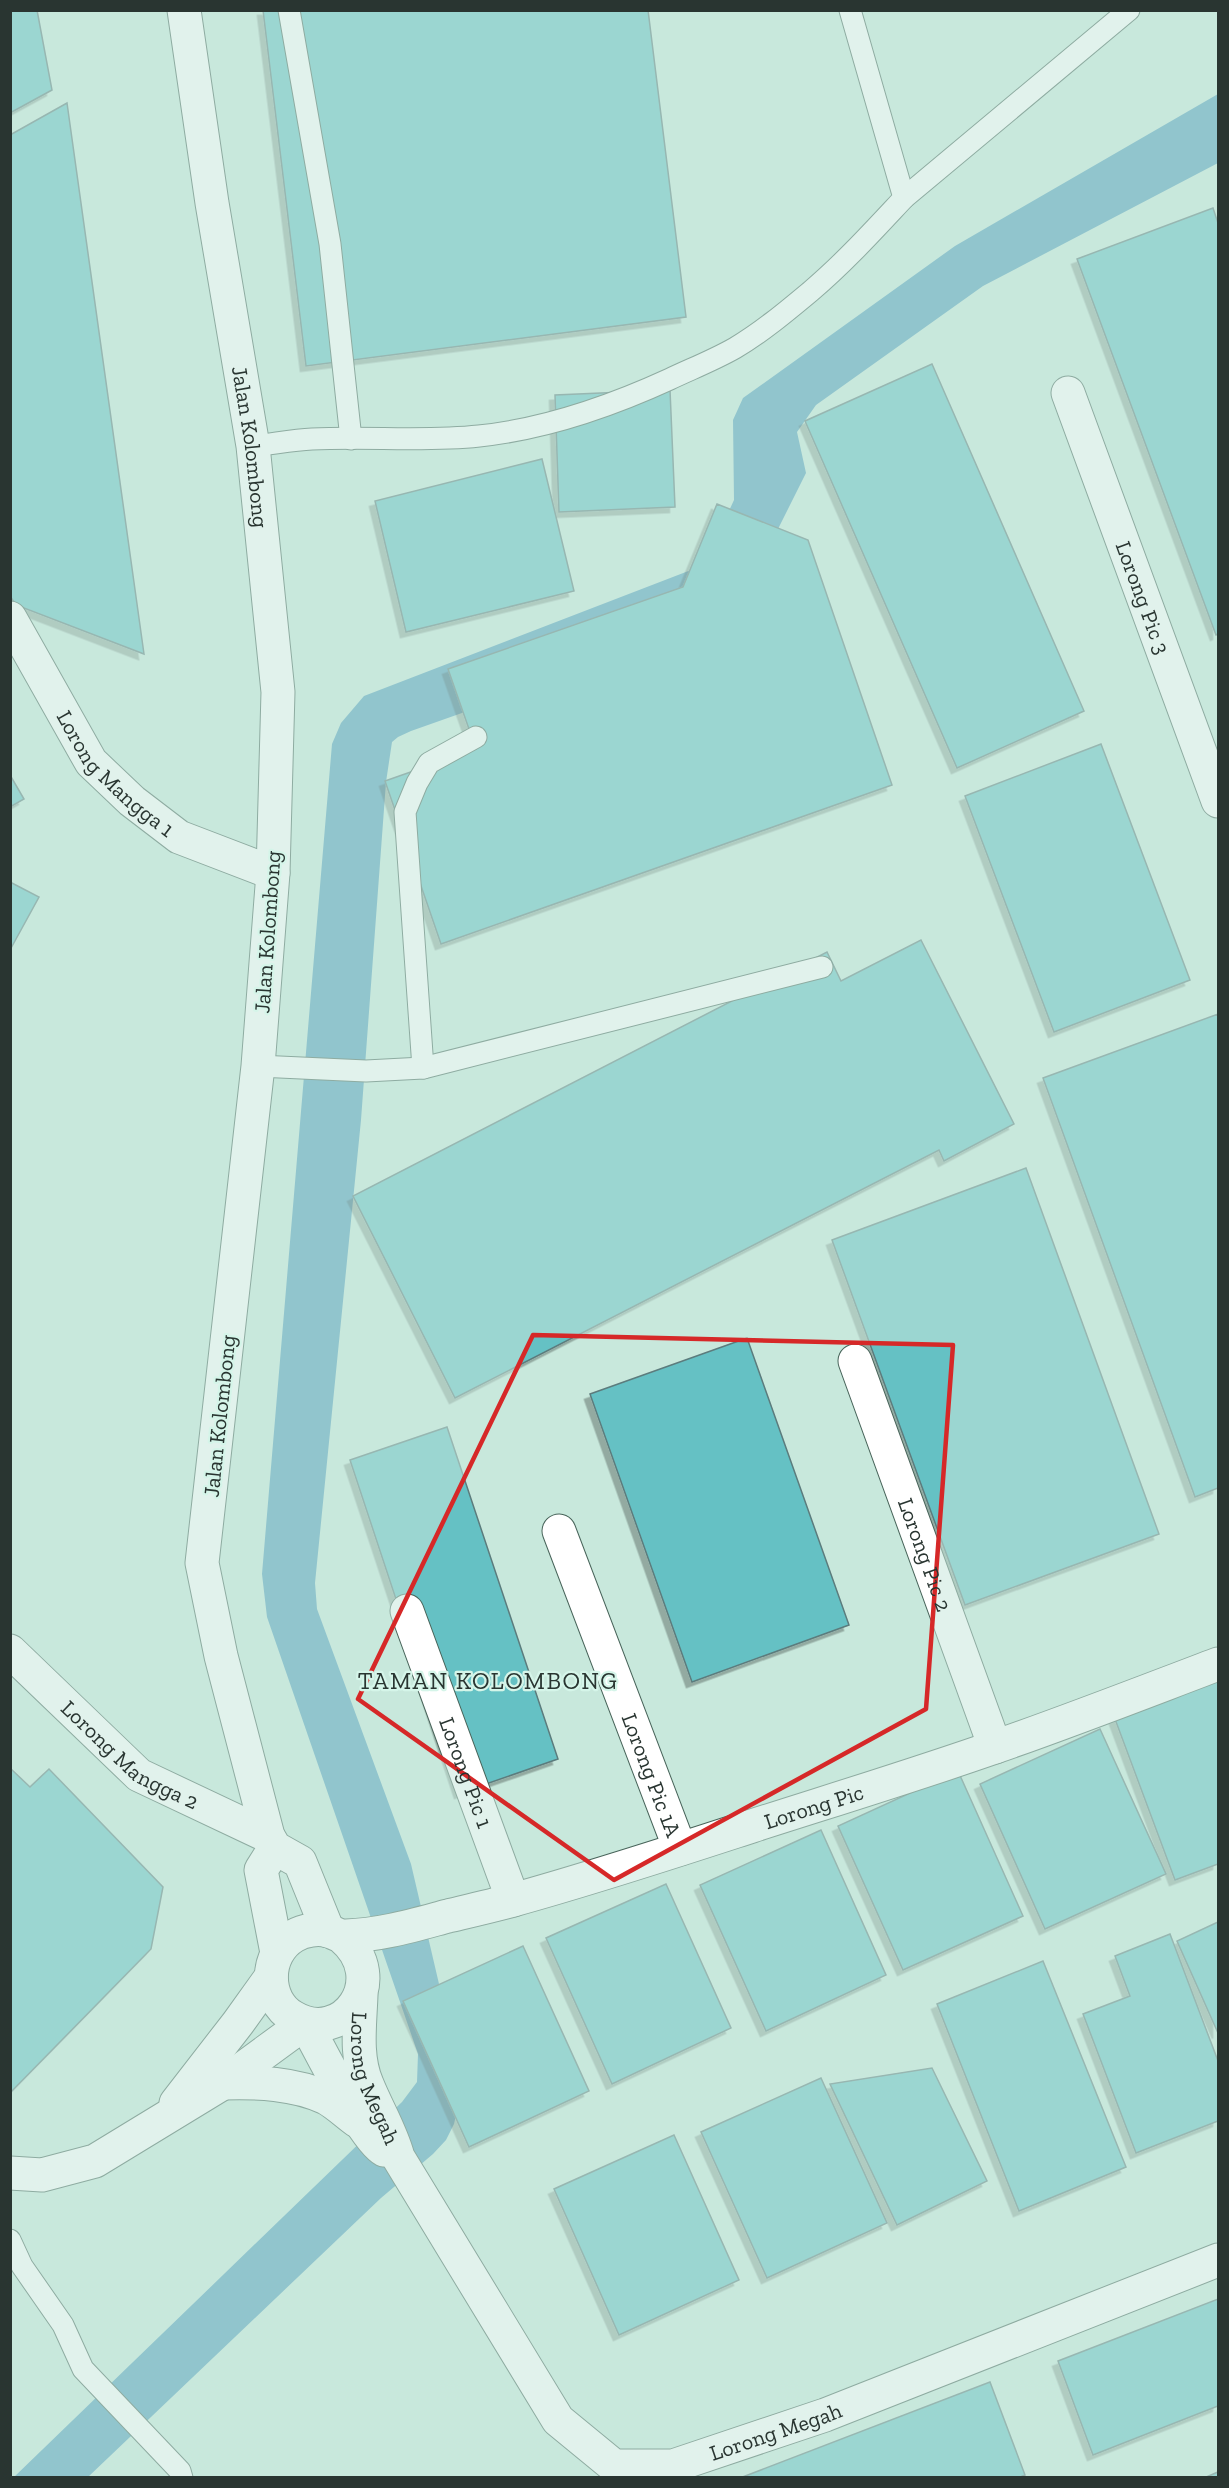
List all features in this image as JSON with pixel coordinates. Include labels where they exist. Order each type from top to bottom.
[{"type":"street","name":"Jalan Kolombong","points":[[184,10],[212,203],[253,446],[278,692],[273,873],[258,1066],[202,1563],[221,1656],[271,1842]]},
{"type":"street","name":"Lorong Pic 3","points":[[1068,393],[1218,801]]},
{"type":"street","name":"Lorong Mangga 1","points":[[10,618],[92,762],[132,801],[179,837],[273,873]]},
{"type":"street","name":"Lorong Pic 2","points":[[855,1361],[995,1747]]},
{"type":"street","name":"Lorong Pic 1A","points":[[559,1531],[680,1849]]},
{"type":"street","name":"Lorong Pic 1","points":[[407,1611],[513,1900]]},
{"type":"street","name":"Lorong Mangga 2","points":[[10,1651],[140,1775],[271,1842]]},
{"type":"street","name":"Lorong Pic","points":[[335,1934],[402,1929],[513,1900],[680,1849],[995,1747],[1218,1665]]},
{"type":"street","points":[[335,1934],[300,1862],[271,1842],[261,1870],[274,1965],[273,1993],[280,2006],[292,2017],[305,2023],[332,2022],[344,2016],[402,1929]]},
{"type":"street","points":[[162,2121],[238,2023],[292,1937],[306,1931],[335,1934],[354,1947],[362,1961],[362,1986]]},
{"type":"street","name":"Lorong Megah","points":[[362,1986],[359,2053],[377,2146],[398,2157],[558,2421],[614,2466],[673,2466],[815,2418],[1218,2260]]},
{"type":"street","points":[[10,2173],[42,2175],[95,2161],[223,2083],[305,2023]]},
{"type":"street","name":"Lorong Megah","points":[[305,2023],[372,2119]]},
{"type":"street","points":[[223,2083],[256,2082],[290,2087],[326,2098],[372,2119]]},
{"type":"lane","points":[[289,10],[330,243],[351,439]]},
{"type":"lane","points":[[850,10],[904,198]]},
{"type":"lane","points":[[253,446],[312,439],[482,436],[575,417],[646,391],[707,363],[759,331],[813,289],[861,245],[904,198],[1129,10]]},
{"type":"lane","points":[[423,1068],[405,813],[417,783],[429,763],[476,737]]},
{"type":"lane","points":[[258,1066],[366,1071],[423,1068],[822,967]]},
{"type":"lane","points":[[10,2240],[22,2266],[63,2325],[83,2369],[181,2474]]},
{"type":"highlighted area","points":[[533,1335],[953,1345],[926,1709],[614,1880],[358,1699]]},
{"type":"water","points":[[1218,94],[1218,163],[983,286],[816,405],[797,432],[806,473],[734,617],[411,731],[392,742],[386,782],[361,1120],[315,1583],[317,1609],[411,1864],[457,2061],[458,2106],[454,2124],[446,2140],[433,2154],[381,2198],[88,2477],[13,2478],[402,2102],[417,2082],[418,2054],[267,1617],[262,1574],[332,744],[341,723],[364,696],[704,565],[734,500],[733,420],[743,398],[955,246]]},
{"type":"building","points":[[10,10],[37,10],[52,90],[10,113]]},
{"type":"building","points":[[263,10],[648,10],[686,317],[306,366]]},
{"type":"building","points":[[67,103],[144,654],[16,605],[10,596],[10,135]]},
{"type":"building","points":[[1213,208],[1218,223],[1218,634],[1216,635],[1077,259]]},
{"type":"building","points":[[932,364],[1084,711],[957,768],[805,421]]},
{"type":"building","points":[[670,390],[675,507],[559,512],[555,395]]},
{"type":"building","points":[[542,459],[574,591],[406,632],[375,501]]},
{"type":"building","points":[[717,504],[808,540],[892,785],[441,944],[385,781],[476,749],[448,669],[683,587]]},
{"type":"building","points":[[1101,744],[1190,980],[1054,1032],[965,796]]},
{"type":"building","points":[[10,775],[24,799],[10,807]]},
{"type":"building","points":[[10,882],[39,897],[10,950]]},
{"type":"building","points":[[921,940],[1014,1124],[944,1161],[939,1150],[455,1398],[353,1196],[827,952],[841,981]]},
{"type":"building","points":[[1218,1014],[1218,1488],[1195,1497],[1043,1078]]},
{"type":"building","points":[[1026,1168],[1159,1534],[965,1605],[832,1240]]},
{"type":"building","points":[[747,1338],[849,1625],[692,1682],[590,1394]]},
{"type":"building","points":[[447,1427],[558,1759],[460,1793],[350,1460]]},
{"type":"building","points":[[1218,1680],[1218,1864],[1175,1880],[1115,1719]]},
{"type":"building","points":[[1100,1729],[1166,1874],[1045,1929],[980,1784]]},
{"type":"building","points":[[10,1768],[30,1787],[49,1769],[163,1887],[151,1949],[10,2093]]},
{"type":"building","points":[[958,1771],[1023,1916],[903,1970],[838,1826]]},
{"type":"building","points":[[821,1830],[886,1975],[766,2031],[700,1885]]},
{"type":"building","points":[[666,1884],[731,2028],[612,2084],[546,1938]]},
{"type":"building","points":[[1218,1922],[1218,2033],[1177,1941]]},
{"type":"building","points":[[1170,1934],[1218,2061],[1218,2121],[1136,2153],[1083,2014],[1130,1996],[1115,1956]]},
{"type":"building","points":[[523,1946],[589,2091],[469,2147],[403,2001]]},
{"type":"building","points":[[1043,1961],[1126,2167],[1019,2211],[937,2004]]},
{"type":"building","points":[[932,2068],[987,2181],[897,2225],[830,2084]]},
{"type":"building","points":[[821,2078],[887,2223],[767,2278],[701,2132]]},
{"type":"building","points":[[674,2135],[739,2280],[619,2335],[554,2189]]},
{"type":"building","points":[[1218,2299],[1218,2406],[1093,2455],[1058,2361]]},
{"type":"building","points":[[990,2382],[1025,2475],[1018,2478],[740,2478]]},
{"type":"building","points":[[1218,2472],[1218,2478],[1204,2478]]},
{"type":"district","name":"TAMAN KOLOMBONG","points":[[488,1681]]}]
